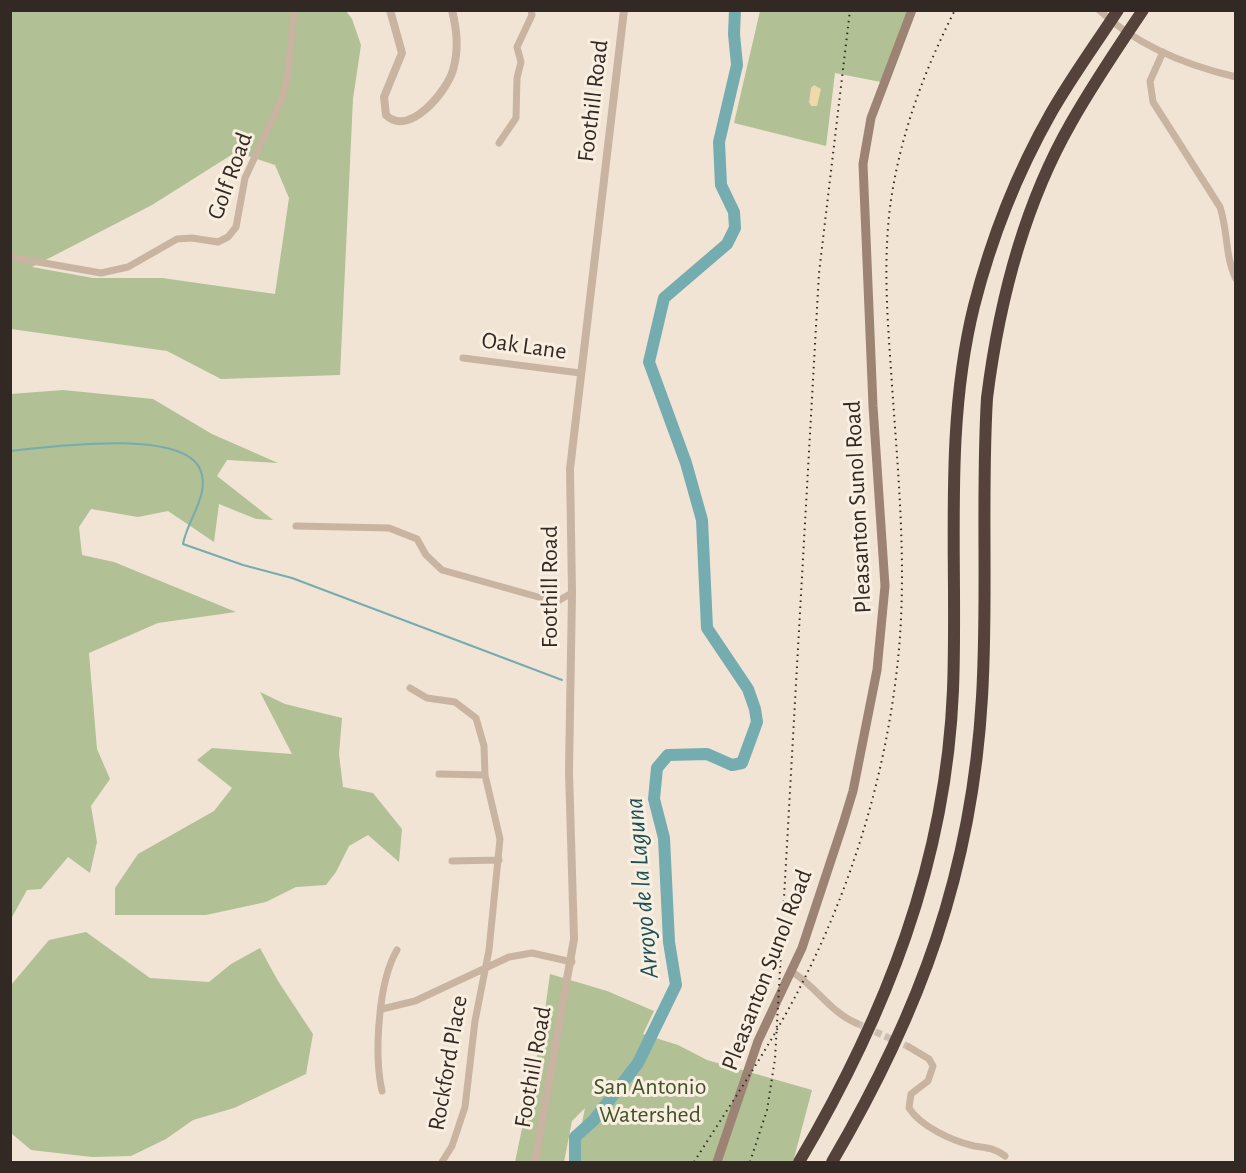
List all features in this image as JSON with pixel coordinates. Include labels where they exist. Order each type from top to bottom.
[{"type":"highway","points":[[799,1162],[844,1083],[878,1013],[910,926],[935,832],[953,695],[957,427],[966,349],[976,299],[998,228],[1030,153],[1056,104],[1118,10]]},
{"type":"highway","points":[[832,1162],[875,1086],[904,1026],[938,936],[953,886],[973,789],[982,697],[985,440],[989,388],[1000,316],[1022,236],[1051,162],[1070,124],[1142,11]]},
{"type":"main road","name":"Pleasanton Sunol Road","points":[[717,1162],[758,1041],[802,948],[853,791],[882,641],[885,566],[874,418],[863,164],[871,118],[912,10]]},
{"type":"street","name":"Golf Road","points":[[10,257],[101,273],[128,267],[177,239],[192,238],[218,242],[228,237],[236,227],[245,178],[281,101],[288,74],[294,10]]},
{"type":"street","points":[[390,10],[402,53],[383,103],[386,115],[400,121],[407,121],[427,110],[453,73],[458,49],[452,10]]},
{"type":"street","points":[[499,143],[516,118],[517,78],[521,62],[517,47],[532,15],[531,10]]},
{"type":"street","name":"Foothill Road","points":[[535,1162],[572,962],[574,939],[568,703],[572,593],[570,469],[624,10]]},
{"type":"street","points":[[1099,10],[1122,30],[1163,52],[1202,69],[1236,77]]},
{"type":"street","points":[[1163,52],[1150,81],[1153,102],[1220,207],[1226,226],[1230,268],[1236,279]]},
{"type":"street","name":"Oak Lane","points":[[463,358],[580,373]]},
{"type":"street","points":[[296,526],[389,528],[417,539],[426,555],[442,570],[556,602],[572,593]]},
{"type":"street","name":"Rockford Place","points":[[410,688],[427,698],[455,702],[476,718],[484,746],[485,775],[500,838],[486,968],[473,1031],[465,1107],[452,1146],[442,1162]]},
{"type":"street","points":[[439,774],[485,775]]},
{"type":"street","points":[[452,861],[499,860]]},
{"type":"street","points":[[382,1091],[377,1050],[389,972],[397,950]]},
{"type":"street","points":[[382,1009],[415,1001],[508,957],[532,953],[572,962]]},
{"type":"street","points":[[792,972],[805,979],[840,1015],[856,1023]]},
{"type":"street","points":[[909,1047],[921,1053],[933,1066],[928,1080],[911,1094],[909,1108],[914,1116],[960,1141],[989,1147],[1005,1156]]},
{"type":"green space","points":[[11,11],[346,11],[352,19],[361,45],[353,99],[340,375],[221,379],[167,351],[11,329]],"holes":[[[236,152],[275,165],[289,198],[275,294],[162,278],[93,278],[32,267],[152,205]]]},
{"type":"green space","points":[[760,11],[915,11],[886,83],[835,73],[826,146],[734,123]]},
{"type":"green space","points":[[63,390],[153,399],[212,434],[278,463],[227,460],[217,476],[273,520],[256,519],[219,504],[214,542],[168,511],[138,517],[91,509],[79,527],[82,555],[114,562],[236,612],[158,623],[89,653],[97,749],[110,779],[91,806],[97,842],[90,873],[68,857],[41,889],[27,890],[11,919],[11,394]]},
{"type":"green space","points":[[260,692],[285,704],[342,718],[339,754],[343,787],[373,793],[402,829],[399,862],[368,835],[349,846],[336,872],[326,885],[296,887],[266,902],[206,915],[115,915],[115,888],[138,854],[214,811],[232,788],[197,760],[212,748],[292,754]]},
{"type":"green space","points":[[86,932],[150,978],[209,982],[231,964],[260,948],[278,981],[313,1034],[306,1074],[234,1108],[193,1120],[166,1139],[131,1156],[92,1157],[31,1150],[11,1133],[11,985],[49,940]]},
{"type":"green space","name":"San Antonio Watershed","points":[[550,974],[607,991],[654,1011],[643,1034],[678,1045],[707,1060],[812,1090],[793,1162],[574,1162],[585,1108],[572,1121],[564,1162],[515,1162],[542,1032]]},
{"type":"sand","points":[[814,85],[821,89],[817,106],[811,106],[809,102],[811,88]]},
{"type":"waterway","name":"Arroyo de la Laguna","points":[[575,1162],[575,1137],[594,1120],[638,1063],[676,985],[669,942],[664,838],[654,799],[657,768],[668,755],[707,754],[732,765],[742,763],[757,722],[748,689],[707,628],[702,520],[686,463],[649,362],[664,298],[727,244],[735,228],[734,212],[721,185],[719,142],[737,65],[734,34],[735,10]]},
{"type":"waterway","points":[[1190,10],[1226,10]]},
{"type":"waterway","points":[[10,451],[112,443],[168,448],[188,456],[200,469],[203,488],[183,544],[243,565],[292,578],[562,680]]},
{"type":"tunnel","points":[[856,1023],[909,1047]]},
{"type":"railway","points":[[750,1162],[767,1110],[775,1059],[819,273],[850,10]]},
{"type":"railway","points":[[694,1162],[771,1039],[815,956],[850,871],[876,784],[894,694],[899,649],[902,579],[902,544],[887,306],[886,263],[891,200],[895,175],[915,103],[933,56],[955,10]]}]
